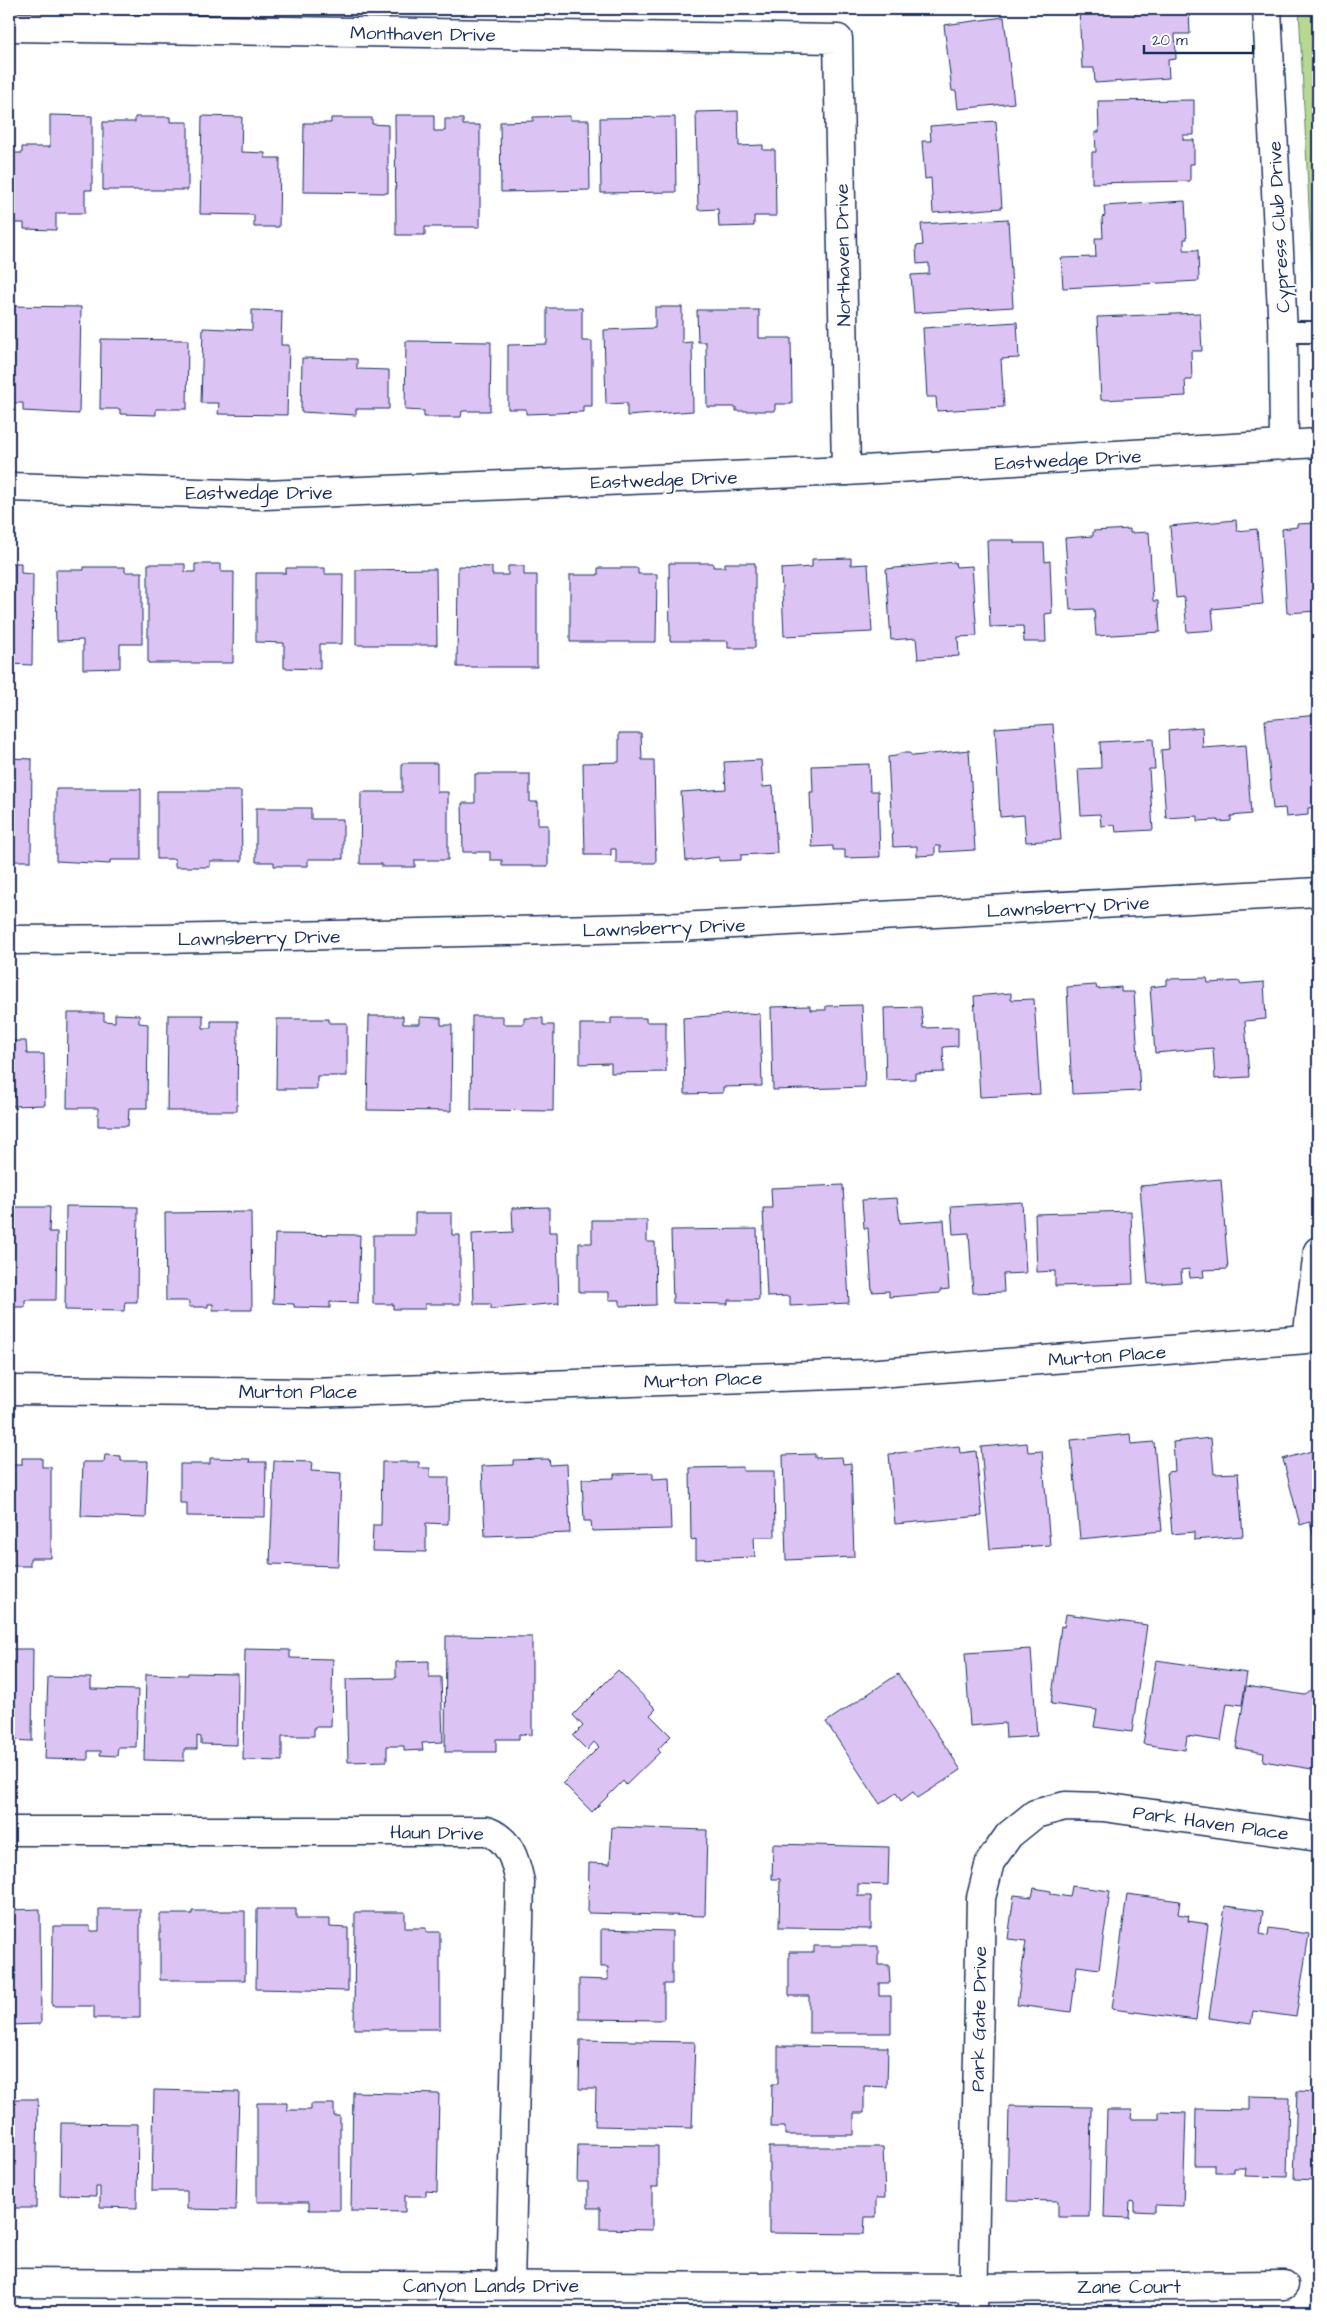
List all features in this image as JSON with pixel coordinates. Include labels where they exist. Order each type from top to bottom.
[{"type":"street","name":"Cypress Club Drive","points":[[1267,9],[1283,332],[1284,446]]},
{"type":"street","name":"Monthaven Drive","points":[[9,27],[838,39]]},
{"type":"street","name":"Northaven Drive","points":[[838,39],[846,471]]},
{"type":"street","name":"Eastwedge Drive","points":[[9,487],[265,495],[846,471],[1318,443]]},
{"type":"street","name":"Lawnsberry Drive","points":[[9,940],[163,939],[680,927],[1318,892]]},
{"type":"street","name":"Murton Place","points":[[9,1390],[311,1393],[866,1374],[1307,1340],[1318,1251]]},
{"type":"street","name":"Park Gate Drive","points":[[973,2300],[979,1943],[981,1898],[990,1862],[1009,1835],[1035,1814],[1066,1806],[1103,1807]]},
{"type":"street","name":"Park Haven Place","points":[[1103,1807],[1318,1837]]},
{"type":"street","name":"Haun Drive","points":[[9,1830],[488,1831],[500,1836],[515,1860],[520,1882],[510,2285]]},
{"type":"street","name":"Canyon Lands Drive","points":[[9,2283],[510,2285],[973,2300]]},
{"type":"street","name":"Zane Court","points":[[973,2300],[1284,2285]]},
{"type":"lane","points":[[1283,332],[1318,332]]},
{"type":"green space","points":[[1299,9],[1318,9],[1318,385]]},
{"type":"building","points":[[1079,9],[1189,9],[1190,34],[1175,34],[1176,59],[1168,60],[1169,78],[1095,83],[1094,68],[1082,68]]},
{"type":"building","points":[[1004,17],[1014,103],[958,109],[956,91],[952,91],[944,25]]},
{"type":"building","points":[[1194,100],[1194,135],[1183,135],[1183,140],[1194,140],[1194,164],[1190,164],[1190,181],[1092,183],[1092,152],[1096,152],[1095,132],[1099,132],[1098,101]]},
{"type":"building","points":[[738,111],[739,146],[763,145],[763,150],[775,150],[776,216],[754,216],[754,226],[719,227],[718,209],[698,210],[696,112]]},
{"type":"building","points":[[50,115],[92,116],[92,190],[85,190],[85,213],[56,213],[56,230],[24,229],[24,223],[9,223],[9,153],[22,153],[22,147],[50,147]]},
{"type":"building","points":[[395,115],[434,115],[434,131],[445,131],[445,119],[463,119],[463,125],[480,125],[480,227],[425,227],[425,235],[396,235]]},
{"type":"building","points":[[202,116],[242,117],[241,152],[265,153],[265,158],[280,158],[279,227],[254,227],[254,215],[200,214]]},
{"type":"building","points":[[570,116],[570,120],[589,120],[590,190],[501,192],[500,122],[533,121],[533,117]]},
{"type":"building","points":[[135,117],[170,117],[170,122],[188,122],[188,190],[103,190],[103,122],[135,122]]},
{"type":"building","points":[[675,117],[676,192],[601,193],[600,118]]},
{"type":"building","points":[[331,118],[372,118],[372,124],[388,125],[388,193],[303,192],[304,123],[331,123]]},
{"type":"building","points":[[996,121],[1002,208],[933,213],[931,178],[925,179],[922,141],[931,141],[930,126]]},
{"type":"building","points":[[1185,201],[1187,239],[1184,239],[1184,250],[1198,250],[1199,281],[1063,288],[1061,258],[1096,257],[1095,238],[1103,238],[1102,217],[1105,216],[1104,206]]},
{"type":"building","points":[[1008,219],[1013,307],[914,313],[911,275],[929,274],[929,263],[917,264],[916,246],[923,245],[921,224]]},
{"type":"building","points":[[9,306],[81,307],[79,414],[23,411],[23,403],[12,403]]},
{"type":"building","points":[[655,307],[682,307],[682,343],[692,342],[693,411],[627,416],[627,403],[606,404],[604,330],[655,328]]},
{"type":"building","points":[[547,308],[582,308],[582,341],[592,341],[592,406],[583,406],[583,412],[526,414],[526,409],[508,409],[508,345],[547,344]]},
{"type":"building","points":[[252,310],[282,311],[281,345],[289,345],[287,415],[218,414],[219,403],[201,403],[203,328],[252,330]]},
{"type":"building","points":[[697,310],[759,310],[759,338],[791,338],[792,404],[775,404],[775,411],[736,411],[736,407],[707,407],[706,342],[698,342]]},
{"type":"building","points":[[1200,313],[1202,351],[1191,351],[1192,380],[1185,380],[1186,396],[1101,400],[1097,317]]},
{"type":"building","points":[[1017,322],[1019,358],[1001,359],[1004,407],[937,411],[936,397],[927,397],[923,328]]},
{"type":"building","points":[[101,339],[188,340],[187,409],[156,409],[156,415],[120,414],[120,409],[100,409]]},
{"type":"building","points":[[406,341],[491,342],[490,411],[462,411],[461,417],[424,417],[424,411],[405,410]]},
{"type":"building","points":[[302,358],[357,359],[357,369],[389,370],[389,409],[356,409],[356,415],[301,412]]},
{"type":"building","points":[[1236,520],[1237,531],[1257,529],[1263,604],[1212,609],[1214,630],[1187,632],[1184,597],[1176,598],[1170,526]]},
{"type":"building","points":[[1317,523],[1318,611],[1287,613],[1282,529],[1297,527],[1297,524]]},
{"type":"building","points":[[1130,529],[1130,533],[1149,532],[1153,601],[1158,601],[1160,632],[1096,636],[1094,609],[1070,610],[1065,538],[1093,536],[1093,531]]},
{"type":"building","points":[[987,540],[1014,540],[1014,543],[1044,543],[1045,562],[1050,561],[1052,613],[1045,614],[1046,642],[1024,642],[1023,626],[990,627]]},
{"type":"building","points":[[851,558],[851,565],[868,564],[872,632],[784,636],[781,569],[812,567],[812,559]]},
{"type":"building","points":[[955,562],[956,567],[972,566],[977,636],[958,637],[959,656],[918,659],[916,638],[891,640],[886,569]]},
{"type":"building","points":[[9,563],[21,563],[21,573],[33,574],[32,665],[9,664]]},
{"type":"building","points":[[669,563],[713,563],[713,567],[725,567],[725,563],[755,563],[755,648],[728,648],[728,641],[670,641]]},
{"type":"building","points":[[148,564],[185,564],[185,572],[195,572],[195,564],[221,564],[221,572],[234,572],[233,663],[148,663]]},
{"type":"building","points":[[458,566],[492,567],[492,575],[508,575],[508,566],[524,566],[524,575],[537,575],[537,667],[457,667]]},
{"type":"building","points":[[84,567],[125,567],[125,572],[142,572],[142,644],[120,644],[120,668],[83,669],[83,640],[57,641],[56,570],[84,570]]},
{"type":"building","points":[[286,568],[325,568],[325,574],[343,574],[342,644],[320,644],[320,669],[284,668],[284,643],[256,642],[256,573],[286,573]]},
{"type":"building","points":[[598,568],[638,568],[638,574],[657,574],[656,642],[570,642],[570,575],[598,575]]},
{"type":"building","points":[[436,569],[437,645],[356,645],[356,570]]},
{"type":"building","points":[[1318,715],[1318,807],[1308,808],[1308,815],[1286,817],[1285,808],[1273,809],[1265,720]]},
{"type":"building","points":[[1053,724],[1061,840],[1026,842],[1024,815],[1000,817],[995,728]]},
{"type":"building","points":[[1202,727],[1203,748],[1246,745],[1251,814],[1231,816],[1231,821],[1218,822],[1218,820],[1198,821],[1198,816],[1166,818],[1161,750],[1169,749],[1168,730]]},
{"type":"building","points":[[619,733],[641,733],[642,760],[654,760],[656,863],[616,863],[616,849],[611,849],[611,855],[585,855],[583,763],[619,762]]},
{"type":"building","points":[[1153,739],[1155,769],[1149,769],[1153,830],[1116,832],[1115,825],[1101,826],[1100,814],[1081,815],[1078,769],[1101,768],[1100,742]]},
{"type":"building","points":[[969,750],[975,850],[940,852],[940,846],[935,846],[935,855],[917,856],[917,846],[893,847],[888,757],[896,756],[900,753],[909,753],[913,756]]},
{"type":"building","points":[[9,758],[32,759],[31,861],[9,861]]},
{"type":"building","points":[[761,760],[763,787],[773,786],[777,853],[741,855],[741,860],[719,861],[719,857],[686,861],[681,792],[726,789],[724,762]]},
{"type":"building","points":[[402,763],[437,763],[437,792],[448,792],[448,860],[415,860],[415,867],[382,867],[382,864],[360,864],[361,792],[402,792]]},
{"type":"building","points":[[869,764],[870,791],[878,791],[880,857],[845,858],[845,850],[833,850],[833,846],[812,847],[810,792],[813,792],[812,766]]},
{"type":"building","points":[[475,774],[530,774],[530,802],[538,802],[538,825],[548,825],[548,866],[502,866],[502,860],[490,860],[490,852],[463,852],[462,803],[475,803]]},
{"type":"building","points":[[56,789],[141,789],[141,860],[110,860],[110,864],[56,861]]},
{"type":"building","points":[[157,791],[241,791],[242,861],[210,861],[210,867],[175,867],[175,859],[157,859]]},
{"type":"building","points":[[256,808],[311,808],[311,819],[343,819],[343,859],[308,859],[308,866],[274,866],[274,862],[256,862]]},
{"type":"building","points":[[1207,978],[1208,983],[1240,981],[1240,984],[1264,982],[1266,1019],[1245,1021],[1249,1077],[1215,1079],[1213,1048],[1155,1053],[1150,987],[1167,985],[1167,979]]},
{"type":"building","points":[[1096,985],[1097,989],[1121,987],[1121,992],[1134,992],[1140,1091],[1072,1094],[1067,987]]},
{"type":"building","points":[[1011,993],[1011,1000],[1034,999],[1040,1094],[980,1097],[974,996]]},
{"type":"building","points":[[862,1005],[865,1087],[773,1090],[771,1007],[810,1006],[810,1010],[826,1010],[826,1006]]},
{"type":"building","points":[[9,1006],[11,1006],[11,1041],[26,1041],[27,1054],[44,1054],[45,1105],[9,1106]]},
{"type":"building","points":[[921,1007],[923,1028],[958,1027],[958,1046],[943,1047],[944,1072],[915,1073],[915,1079],[886,1080],[884,1008]]},
{"type":"building","points":[[68,1013],[104,1013],[104,1021],[115,1022],[115,1014],[139,1015],[139,1023],[148,1024],[147,1108],[129,1108],[128,1126],[98,1126],[98,1108],[67,1108]]},
{"type":"building","points":[[748,1013],[760,1014],[762,1086],[723,1087],[723,1093],[685,1094],[683,1018]]},
{"type":"building","points":[[168,1015],[203,1015],[203,1028],[211,1028],[211,1021],[238,1021],[237,1111],[167,1111]]},
{"type":"building","points":[[369,1016],[403,1016],[403,1024],[420,1024],[420,1017],[441,1018],[441,1025],[452,1025],[451,1111],[367,1110]]},
{"type":"building","points":[[472,1016],[503,1016],[503,1024],[524,1024],[524,1018],[543,1018],[543,1025],[554,1025],[553,1111],[471,1110]]},
{"type":"building","points":[[611,1018],[646,1018],[646,1022],[666,1022],[666,1072],[611,1073],[611,1063],[580,1064],[580,1024],[611,1024]]},
{"type":"building","points":[[277,1019],[329,1019],[329,1023],[347,1023],[347,1076],[317,1076],[317,1089],[276,1089]]},
{"type":"building","points":[[1221,1179],[1228,1269],[1203,1270],[1204,1277],[1190,1278],[1189,1269],[1181,1270],[1182,1282],[1148,1284],[1140,1186]]},
{"type":"building","points":[[843,1185],[849,1303],[790,1306],[790,1296],[767,1297],[763,1208],[772,1208],[771,1188]]},
{"type":"building","points":[[897,1198],[900,1223],[944,1220],[949,1289],[940,1290],[940,1293],[889,1297],[889,1291],[872,1292],[868,1228],[864,1228],[862,1200]]},
{"type":"building","points":[[1022,1202],[1026,1273],[1003,1274],[1004,1292],[973,1293],[969,1233],[953,1234],[951,1206]]},
{"type":"building","points":[[66,1206],[138,1207],[137,1302],[125,1302],[124,1311],[65,1310]]},
{"type":"building","points":[[13,1207],[50,1207],[49,1232],[57,1232],[56,1300],[25,1300],[25,1307],[9,1307],[9,1232],[13,1232]]},
{"type":"building","points":[[549,1207],[549,1232],[557,1232],[559,1303],[491,1309],[491,1304],[474,1304],[472,1234],[513,1232],[512,1208]]},
{"type":"building","points":[[1131,1211],[1133,1284],[1055,1286],[1055,1271],[1037,1272],[1035,1214]]},
{"type":"building","points":[[251,1212],[252,1310],[213,1310],[213,1304],[208,1304],[208,1307],[189,1307],[189,1301],[166,1301],[165,1213]]},
{"type":"building","points":[[415,1213],[452,1213],[452,1235],[460,1235],[460,1304],[425,1304],[425,1309],[393,1309],[393,1304],[373,1304],[373,1235],[415,1235]]},
{"type":"building","points":[[592,1220],[647,1220],[647,1242],[655,1242],[656,1305],[620,1306],[620,1300],[609,1300],[609,1292],[579,1292],[579,1243],[592,1243]]},
{"type":"building","points":[[757,1229],[759,1300],[728,1300],[728,1304],[673,1303],[671,1230]]},
{"type":"building","points":[[275,1234],[360,1235],[358,1303],[330,1302],[330,1308],[294,1307],[294,1304],[273,1303]]},
{"type":"building","points":[[1130,1434],[1131,1444],[1154,1442],[1162,1531],[1080,1539],[1071,1440]]},
{"type":"building","points":[[1211,1438],[1214,1474],[1238,1473],[1243,1536],[1194,1540],[1194,1532],[1172,1534],[1167,1472],[1175,1471],[1173,1442]]},
{"type":"building","points":[[1027,1443],[1028,1452],[1042,1451],[1050,1545],[990,1549],[981,1447]]},
{"type":"building","points":[[1318,1444],[1317,1550],[1310,1522],[1300,1525],[1283,1459],[1315,1450],[1314,1445]]},
{"type":"building","points":[[959,1446],[960,1453],[976,1451],[982,1516],[895,1524],[889,1454]]},
{"type":"building","points":[[815,1454],[815,1458],[842,1457],[843,1464],[851,1463],[854,1557],[786,1560],[783,1455]]},
{"type":"building","points":[[105,1455],[121,1456],[121,1461],[148,1461],[146,1518],[81,1516],[83,1462],[104,1462]]},
{"type":"building","points":[[22,1458],[42,1458],[42,1467],[51,1467],[51,1558],[30,1558],[30,1566],[9,1566],[9,1465],[22,1465]]},
{"type":"building","points":[[210,1458],[250,1459],[249,1462],[266,1462],[265,1517],[187,1516],[187,1503],[180,1503],[180,1464],[210,1464]]},
{"type":"building","points":[[549,1459],[550,1465],[567,1464],[570,1533],[485,1536],[482,1466],[513,1465],[513,1460]]},
{"type":"building","points":[[274,1461],[312,1462],[311,1471],[341,1473],[338,1566],[270,1564]]},
{"type":"building","points":[[382,1462],[419,1462],[419,1468],[430,1468],[430,1477],[449,1477],[448,1524],[426,1523],[426,1552],[372,1551],[373,1525],[381,1525]]},
{"type":"building","points":[[743,1467],[743,1471],[774,1471],[775,1537],[754,1537],[755,1557],[696,1559],[696,1539],[691,1540],[690,1468]]},
{"type":"building","points":[[653,1473],[653,1479],[669,1478],[671,1529],[592,1531],[591,1521],[584,1521],[582,1479],[614,1478],[614,1474]]},
{"type":"building","points":[[1066,1614],[1147,1625],[1132,1732],[1094,1727],[1097,1710],[1051,1704],[1061,1626],[1064,1627]]},
{"type":"building","points":[[446,1636],[532,1637],[532,1735],[519,1734],[519,1739],[496,1739],[496,1752],[445,1752]]},
{"type":"building","points":[[9,1649],[33,1649],[32,1741],[9,1740]]},
{"type":"building","points":[[245,1649],[290,1650],[290,1658],[333,1659],[331,1727],[314,1727],[314,1736],[282,1736],[282,1761],[243,1760]]},
{"type":"building","points":[[1031,1649],[1037,1736],[1006,1738],[1005,1723],[970,1726],[965,1653]]},
{"type":"building","points":[[1156,1660],[1247,1673],[1242,1705],[1227,1703],[1221,1741],[1187,1736],[1185,1750],[1143,1744]]},
{"type":"building","points":[[429,1661],[429,1677],[441,1677],[443,1742],[422,1743],[423,1750],[404,1751],[404,1746],[387,1746],[387,1761],[348,1762],[346,1679],[396,1678],[396,1662]]},
{"type":"building","points":[[618,1670],[656,1709],[650,1715],[671,1736],[658,1749],[660,1752],[626,1785],[623,1781],[592,1812],[563,1783],[599,1747],[594,1742],[587,1750],[573,1736],[583,1726],[573,1715]]},
{"type":"building","points":[[188,1673],[238,1674],[237,1745],[201,1744],[201,1737],[197,1736],[197,1749],[184,1749],[184,1761],[144,1760],[146,1674],[188,1675]]},
{"type":"building","points":[[898,1674],[961,1770],[918,1798],[913,1792],[901,1801],[896,1793],[880,1804],[826,1722]]},
{"type":"building","points":[[48,1677],[91,1678],[91,1689],[138,1690],[136,1747],[118,1747],[117,1756],[100,1755],[101,1751],[88,1751],[88,1760],[45,1759]]},
{"type":"building","points":[[1246,1686],[1305,1695],[1311,1691],[1318,1692],[1318,1770],[1263,1761],[1264,1753],[1236,1748]]},
{"type":"building","points":[[612,1827],[707,1830],[705,1916],[588,1913],[589,1863],[610,1864]]},
{"type":"building","points":[[773,1844],[889,1847],[888,1885],[858,1884],[858,1896],[871,1896],[871,1929],[779,1928],[780,1879],[772,1879]]},
{"type":"building","points":[[1072,1886],[1110,1891],[1099,1969],[1077,1966],[1071,2012],[1017,2005],[1026,1941],[1008,1939],[1014,1895],[1032,1897],[1034,1888],[1051,1891],[1051,1894],[1070,1897]]},
{"type":"building","points":[[1127,1894],[1180,1901],[1178,1914],[1189,1916],[1188,1921],[1208,1924],[1196,2020],[1112,2009]]},
{"type":"building","points":[[1225,1906],[1263,1911],[1260,1934],[1268,1936],[1269,1928],[1309,1934],[1296,2017],[1253,2011],[1251,2024],[1209,2018]]},
{"type":"building","points":[[40,1909],[41,2024],[9,2025],[9,1910]]},
{"type":"building","points":[[99,1909],[140,1909],[140,2018],[94,2018],[94,2006],[52,2006],[53,1926],[90,1926],[90,1931],[99,1931]]},
{"type":"building","points":[[257,1909],[296,1909],[296,1919],[330,1919],[330,1927],[348,1928],[348,1991],[256,1989]]},
{"type":"building","points":[[192,1911],[245,1911],[245,1980],[160,1980],[160,1914],[192,1914]]},
{"type":"building","points":[[355,1912],[405,1912],[405,1928],[426,1928],[426,1932],[440,1932],[440,2029],[354,2029]]},
{"type":"building","points":[[601,1929],[672,1931],[672,1984],[664,1984],[664,2020],[579,2019],[579,1979],[608,1980],[608,1967],[601,1967]]},
{"type":"building","points":[[814,1946],[878,1946],[878,1965],[889,1965],[890,1983],[879,1983],[879,1996],[891,1996],[891,2033],[809,2033],[809,1996],[789,1996],[789,1952],[814,1952]]},
{"type":"building","points":[[1318,1960],[1318,1999],[1313,1998]]},
{"type":"building","points":[[580,2040],[695,2042],[692,2128],[595,2126],[596,2089],[579,2089]]},
{"type":"building","points":[[778,2046],[888,2047],[887,2087],[864,2086],[864,2113],[854,2113],[854,2135],[785,2135],[785,2127],[771,2127],[772,2084],[778,2084]]},
{"type":"building","points":[[154,2090],[239,2092],[236,2210],[187,2209],[187,2191],[152,2191]]},
{"type":"building","points":[[1297,2091],[1318,2092],[1318,2180],[1294,2179]]},
{"type":"building","points":[[353,2092],[439,2094],[437,2192],[426,2191],[426,2196],[405,2196],[405,2212],[351,2211]]},
{"type":"building","points":[[1249,2096],[1289,2097],[1287,2177],[1245,2176],[1246,2168],[1233,2168],[1233,2172],[1215,2172],[1215,2165],[1195,2165],[1196,2109],[1249,2110]]},
{"type":"building","points":[[9,2099],[38,2099],[36,2208],[9,2208]]},
{"type":"building","points":[[257,2103],[287,2103],[287,2110],[311,2110],[311,2104],[334,2104],[334,2116],[340,2116],[340,2210],[309,2210],[309,2202],[257,2202]]},
{"type":"building","points":[[1009,2106],[1091,2107],[1089,2217],[1058,2217],[1058,2201],[1007,2200]]},
{"type":"building","points":[[1107,2110],[1132,2110],[1131,2119],[1159,2119],[1159,2112],[1186,2113],[1183,2206],[1155,2205],[1155,2212],[1134,2211],[1134,2202],[1130,2201],[1129,2218],[1104,2217]]},
{"type":"building","points":[[61,2123],[138,2124],[137,2208],[100,2207],[100,2187],[96,2187],[96,2196],[60,2195]]},
{"type":"building","points":[[578,2145],[658,2146],[658,2187],[652,2187],[652,2230],[600,2229],[600,2208],[588,2208],[588,2182],[577,2182]]},
{"type":"building","points":[[769,2147],[883,2147],[885,2198],[876,2198],[876,2217],[865,2217],[864,2234],[769,2233]]}]
